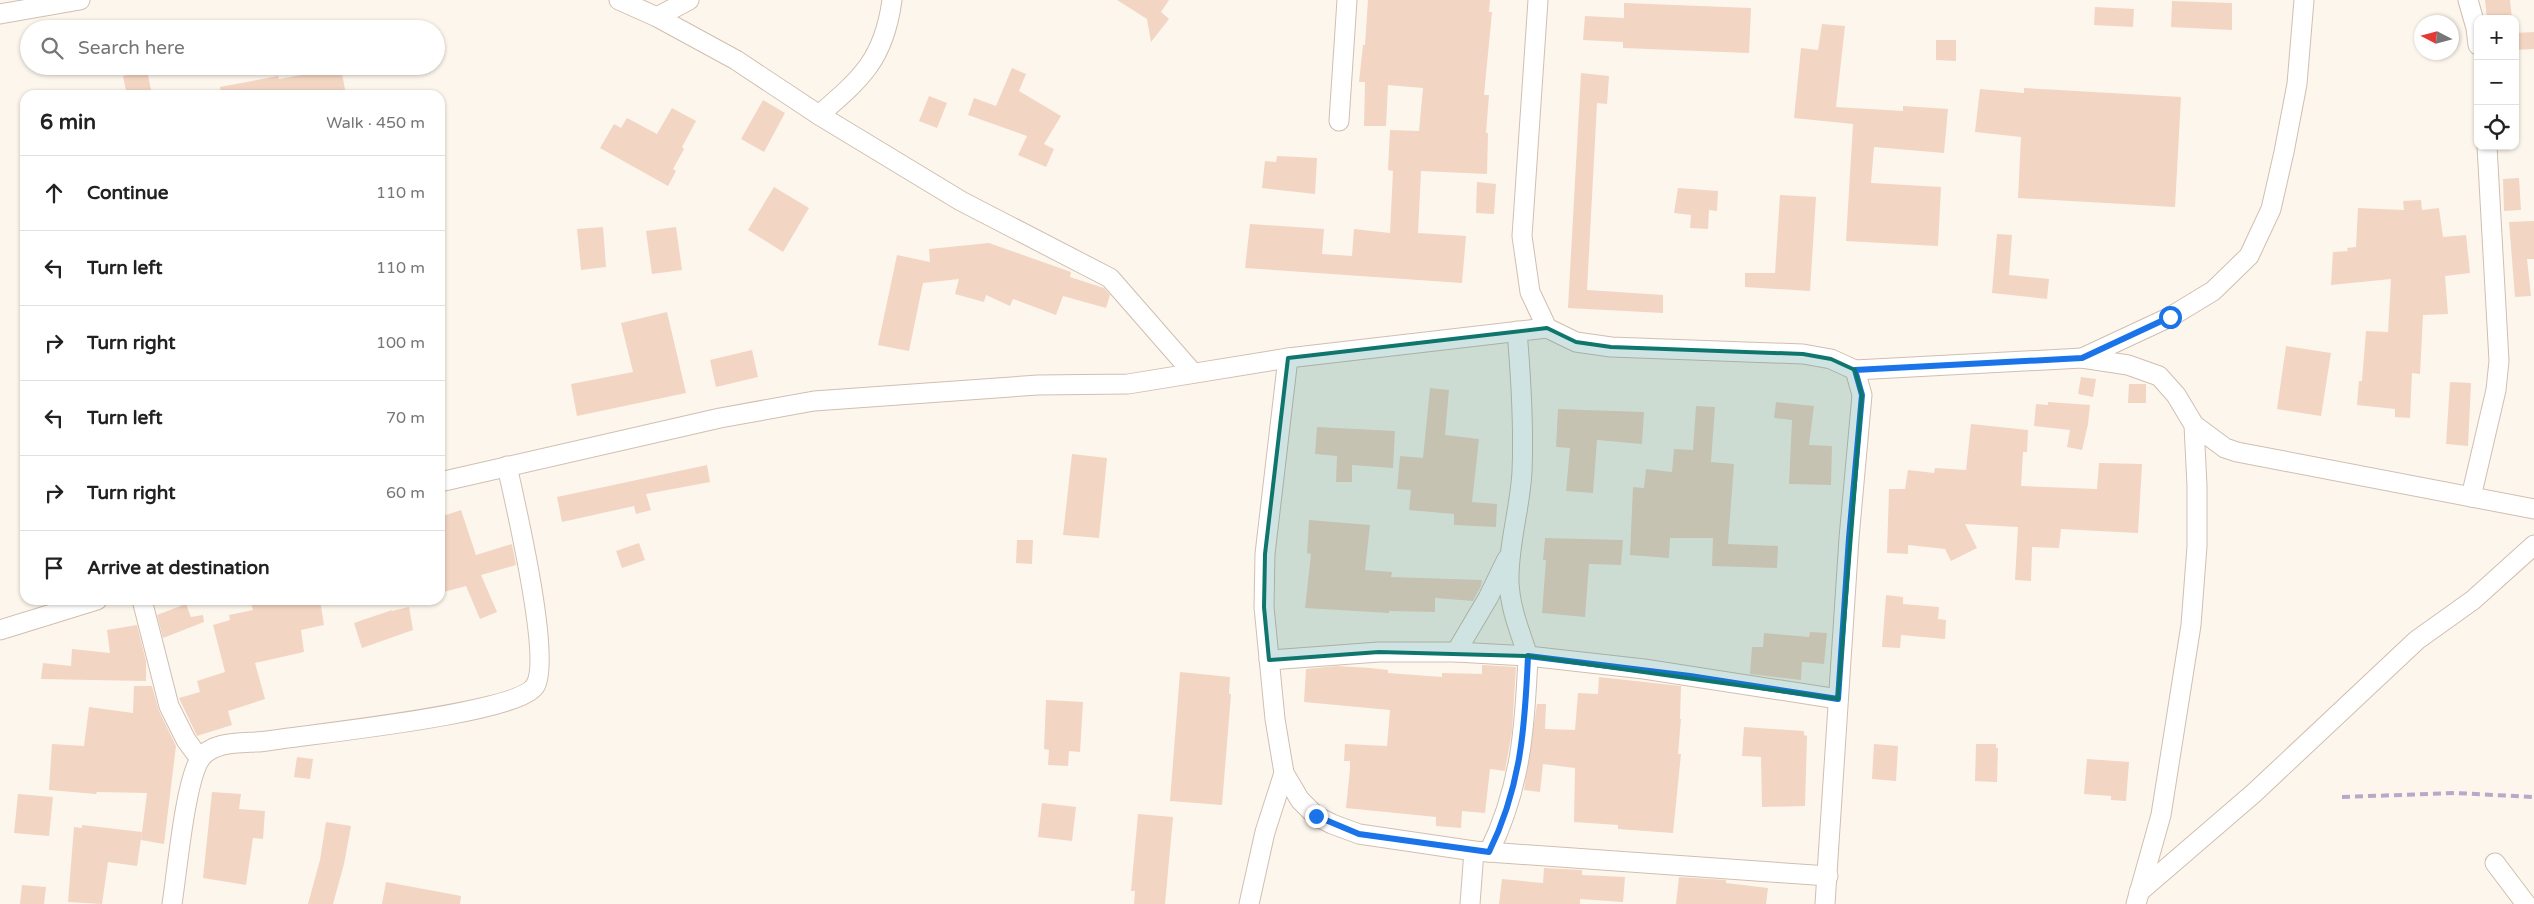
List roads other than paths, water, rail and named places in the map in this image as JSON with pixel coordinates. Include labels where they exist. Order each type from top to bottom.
[{"type":"street","points":[[0,14],[80,0]]},
{"type":"street","points":[[619,0],[657,17],[736,60],[820,115],[961,201],[1110,278],[1193,373]]},
{"type":"street","points":[[657,17],[689,0]]},
{"type":"street","points":[[820,115],[860,80],[879,50],[890,16],[892,0]]},
{"type":"street","points":[[1339,121],[1347,0]]},
{"type":"street","points":[[1538,0],[1522,236],[1530,292],[1547,328]]},
{"type":"street","points":[[2082,358],[2170,317],[2213,291],[2249,256],[2271,209],[2284,152],[2297,84],[2304,0]]},
{"type":"street","points":[[2468,0],[2474,21]]},
{"type":"street","points":[[2471,497],[2496,390],[2499,361],[2487,150]]},
{"type":"street","points":[[445,481],[720,418],[814,401],[1038,385],[1128,384],[1288,358],[1547,328],[1576,342],[1611,347],[1803,354],[1831,359],[1855,370],[2082,358],[2143,369],[2160,376],[2176,395],[2194,426],[2224,448],[2534,509]]},
{"type":"street","points":[[1470,904],[1481,851],[1508,808],[1516,782],[1522,745],[1528,656],[1515,617],[1509,583],[1510,551],[1522,475],[1522,380],[1517,331]]},
{"type":"street","points":[[1288,358],[1265,554],[1264,607],[1284,773],[1300,800],[1316,816],[1359,834],[1481,851],[1828,876]]},
{"type":"street","points":[[1826,904],[1849,538],[1862,395],[1855,370]]},
{"type":"street","points":[[2138,898],[2168,782],[2191,624],[2196,546],[2197,486],[2194,426]]},
{"type":"street","points":[[172,904],[191,784],[200,760],[212,749],[227,744],[253,743],[351,728],[393,725],[498,704],[523,696],[536,685],[540,669],[538,634],[532,588],[508,466]]},
{"type":"street","points":[[2138,898],[2254,793],[2417,640],[2473,600],[2534,546]]},
{"type":"street","points":[[1456,652],[1488,598],[1510,551]]},
{"type":"street","points":[[0,630],[81,605]]},
{"type":"street","points":[[143,605],[168,706],[186,740],[200,760]]},
{"type":"street","points":[[1269,660],[1379,652],[1456,652],[1528,656],[1653,670],[1838,699]]},
{"type":"street","points":[[1250,904],[1265,832],[1284,773]]},
{"type":"street","points":[[2495,863],[2526,904]]},
{"type":"railway","points":[[2342,797],[2456,793],[2534,797]]}]
